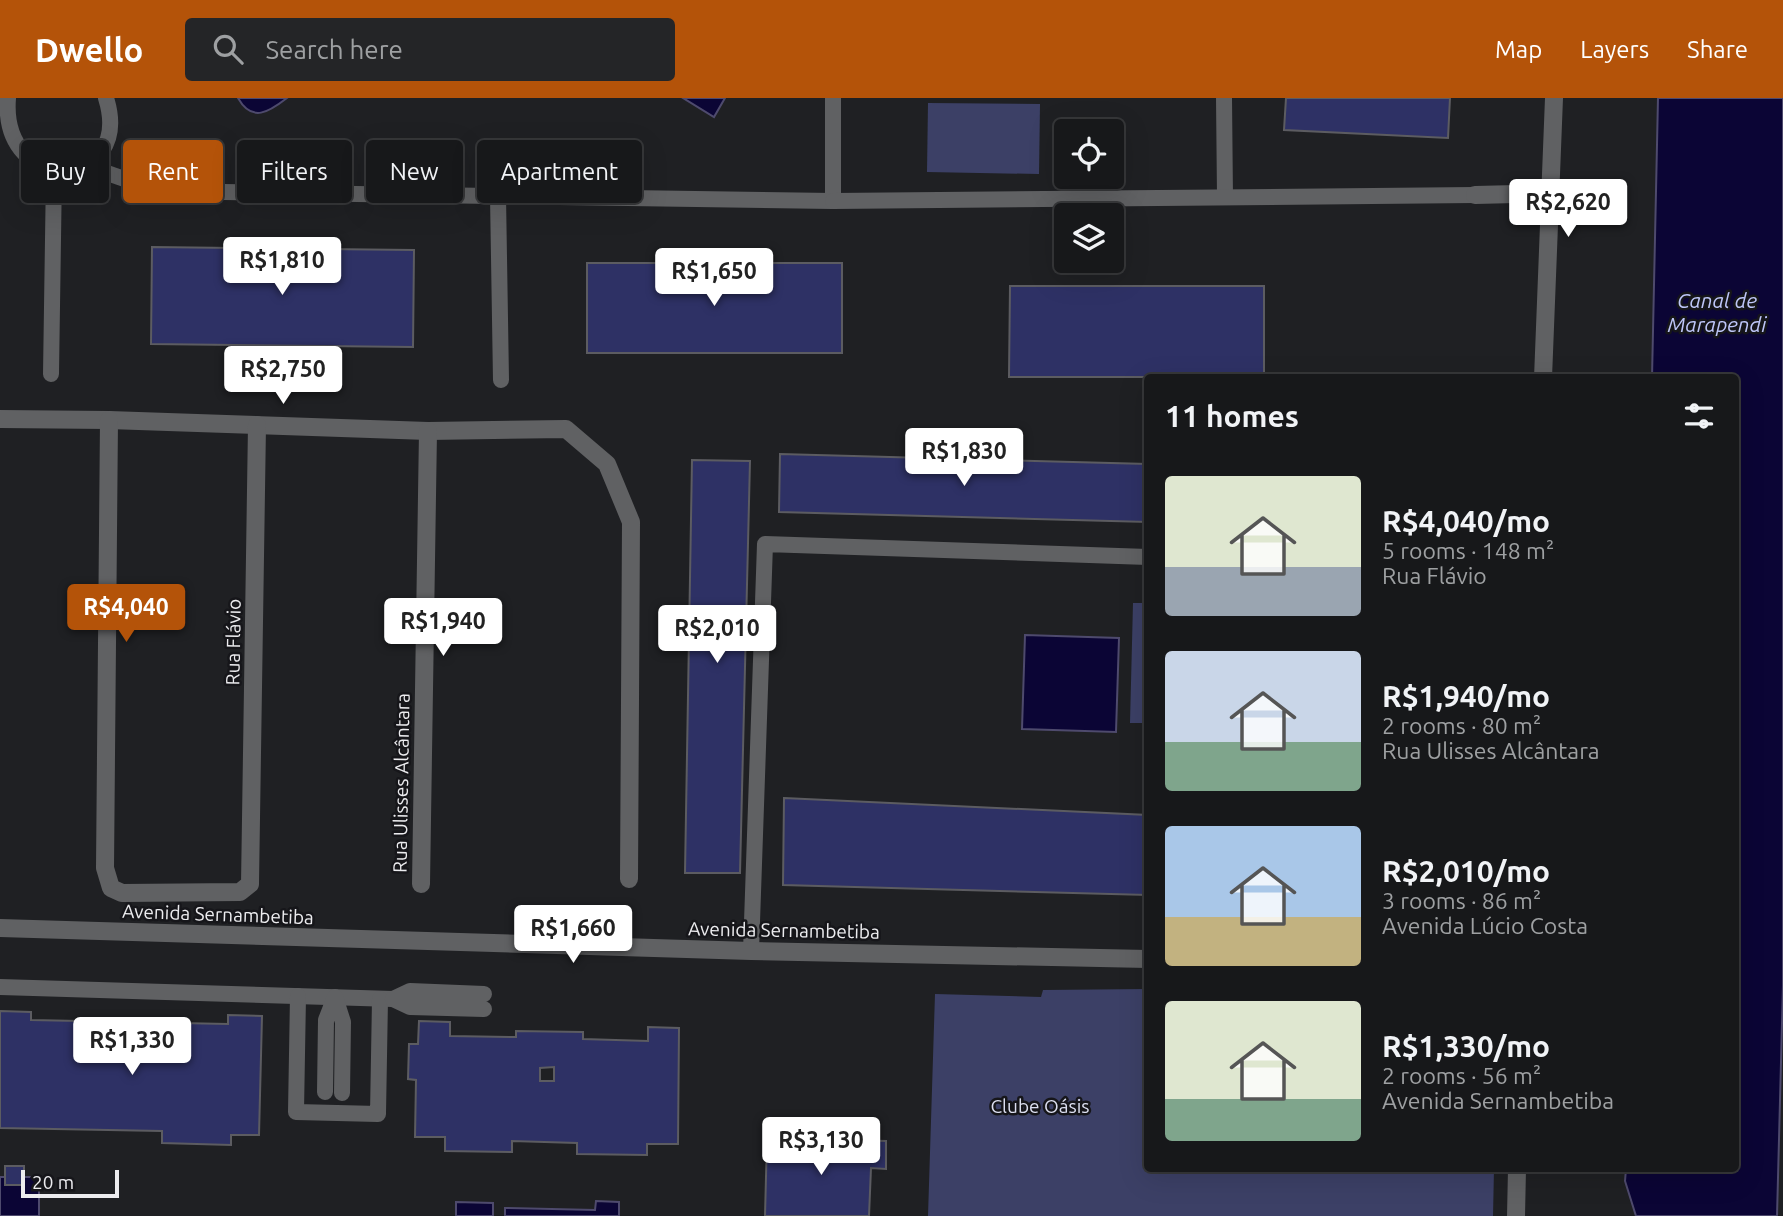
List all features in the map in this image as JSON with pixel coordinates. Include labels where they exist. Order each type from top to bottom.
[{"type":"street","points":[[1543,374],[1554,98]]},
{"type":"street","points":[[1475,195],[1551,193]]},
{"type":"street","points":[[0,419],[428,430],[566,429],[607,464],[631,522],[629,879]]},
{"type":"street","name":"Rua Flávio","points":[[109,420],[105,868],[111,888],[122,893],[240,892],[250,884],[257,425]]},
{"type":"street","name":"Rua Ulisses Alcântara","points":[[421,884],[428,430]]},
{"type":"street","name":"Avenida Sernambetiba","points":[[0,928],[751,951],[1144,959]]},
{"type":"street","points":[[1516,1216],[1517,1172]]},
{"type":"lane","points":[[7,149],[4,116],[9,98]]},
{"type":"lane","points":[[106,98],[110,111],[110,127],[106,140]]},
{"type":"lane","points":[[833,201],[834,98]]},
{"type":"lane","points":[[1224,98],[1225,197]]},
{"type":"lane","points":[[109,174],[159,191],[477,196]]},
{"type":"lane","points":[[642,198],[833,201],[1475,195]]},
{"type":"lane","points":[[51,374],[54,203]]},
{"type":"lane","points":[[498,203],[501,380]]},
{"type":"lane","points":[[751,951],[765,544],[1144,557]]},
{"type":"lane","points":[[0,987],[386,999],[410,991],[484,1002]]},
{"type":"lane","points":[[298,996],[296,1112],[378,1114],[386,999]]},
{"type":"lane","points":[[325,1092],[326,1020],[335,997]]},
{"type":"lane","points":[[335,997],[344,1022],[342,1093]]},
{"type":"green space","points":[[928,103],[1040,104],[1039,174],[927,172]]},
{"type":"green space","points":[[1133,603],[1144,603],[1144,723],[1130,723]]},
{"type":"green space","name":"Clube Oásis","points":[[1144,989],[1144,1172],[1494,1172],[1493,1216],[928,1216],[935,994],[1041,997],[1043,990]]},
{"type":"water","points":[[238,98],[287,98],[267,111],[255,113],[243,106]]},
{"type":"water","points":[[683,98],[725,98],[714,117]]},
{"type":"water","name":"Canal de Marapendi","points":[[1658,98],[1783,98],[1783,985],[1777,1216],[1636,1216],[1625,1181],[1626,1172],[1739,1172],[1739,374],[1652,374]]},
{"type":"water","points":[[1025,635],[1119,638],[1116,732],[1022,729]]},
{"type":"water","points":[[0,1177],[39,1177],[39,1216],[0,1216]]},
{"type":"water","points":[[596,1201],[619,1202],[619,1216],[505,1216],[505,1208],[595,1210]]},
{"type":"water","points":[[456,1202],[493,1203],[493,1216],[456,1216]]},
{"type":"building","points":[[1286,98],[1450,98],[1448,138],[1284,130]]},
{"type":"building","points":[[152,247],[414,250],[413,347],[151,344]]},
{"type":"building","points":[[587,263],[842,263],[842,353],[587,353]]},
{"type":"building","points":[[1010,286],[1264,286],[1264,374],[1009,377]]},
{"type":"building","points":[[780,454],[1144,464],[1144,522],[779,512]]},
{"type":"building","points":[[692,460],[750,461],[740,873],[685,873]]},
{"type":"building","points":[[784,798],[1144,815],[1144,895],[783,885]]},
{"type":"building","points":[[0,1011],[31,1012],[31,1020],[228,1024],[228,1015],[262,1016],[259,1135],[231,1135],[231,1145],[162,1143],[162,1131],[0,1128]]},
{"type":"building","points":[[419,1021],[450,1022],[450,1036],[516,1037],[516,1031],[583,1032],[583,1039],[648,1041],[648,1027],[679,1028],[678,1144],[647,1144],[647,1155],[577,1154],[577,1143],[512,1141],[512,1152],[445,1151],[445,1137],[415,1137],[416,1080],[408,1079],[409,1044],[418,1044]],"holes":[[[554,1067],[554,1081],[540,1081],[540,1068]]]},
{"type":"building","points":[[767,1138],[886,1141],[886,1169],[871,1168],[869,1216],[765,1216]]},
{"type":"building","points":[[5,1166],[24,1166],[24,1185],[5,1185]]}]
